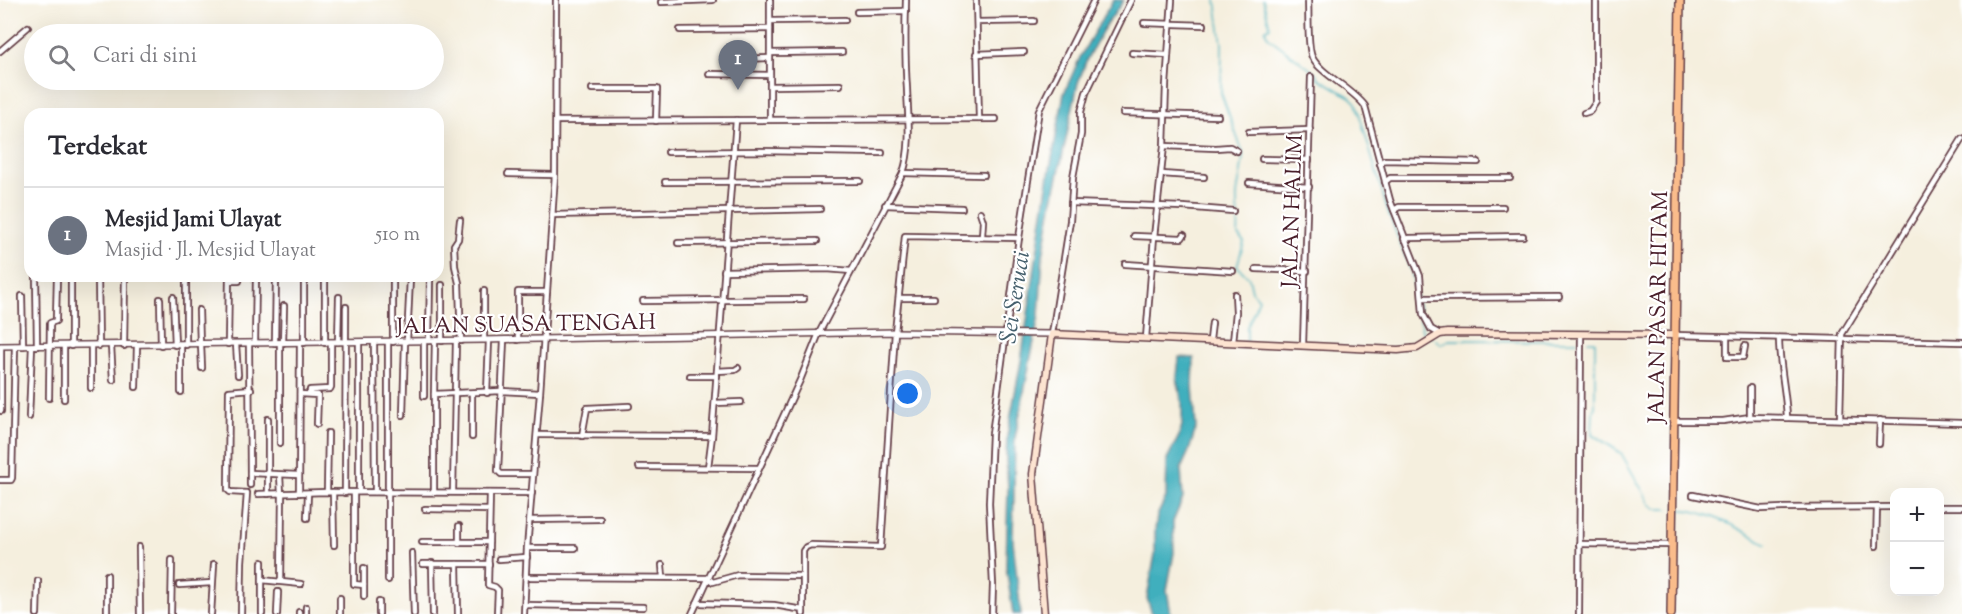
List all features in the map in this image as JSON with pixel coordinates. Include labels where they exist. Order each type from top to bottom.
[{"type":"main road","name":"JALAN PASAR HITAM","points":[[1671,614],[1680,0]]},
{"type":"main road","points":[[1044,614],[1032,474],[1052,334],[1408,350],[1417,348],[1446,333],[1674,335]]},
{"type":"street","points":[[524,614],[555,175],[556,0]]},
{"type":"street","points":[[661,2],[713,0]]},
{"type":"street","points":[[770,0],[770,119]]},
{"type":"street","points":[[692,614],[848,271],[903,173],[909,149],[906,0]]},
{"type":"street","points":[[976,0],[979,119]]},
{"type":"street","points":[[992,614],[989,503],[995,409],[1039,110],[1095,0]]},
{"type":"street","points":[[1052,334],[1070,221],[1081,134],[1081,112],[1086,93],[1131,0]]},
{"type":"street","points":[[1146,338],[1164,146],[1172,0]]},
{"type":"street","points":[[1308,0],[1312,56],[1324,70],[1358,97],[1365,106],[1394,210],[1418,270],[1424,314],[1431,328],[1439,335]]},
{"type":"street","points":[[1584,113],[1590,111],[1596,102],[1596,0]]},
{"type":"street","points":[[857,12],[906,11]]},
{"type":"street","points":[[770,21],[845,20]]},
{"type":"street","points":[[976,22],[1034,21]]},
{"type":"street","points":[[1144,23],[1204,25]]},
{"type":"street","points":[[680,30],[770,29]]},
{"type":"street","points":[[0,51],[24,30]]},
{"type":"street","points":[[738,59],[842,52]]},
{"type":"street","points":[[976,54],[1024,52]]},
{"type":"street","points":[[1132,53],[1168,55]]},
{"type":"street","points":[[709,74],[770,75]]},
{"type":"street","name":"JALAN HALIM","points":[[1303,345],[1311,77]]},
{"type":"street","points":[[770,86],[840,85]]},
{"type":"street","points":[[592,89],[657,89],[656,120]]},
{"type":"street","points":[[1123,113],[1218,116]]},
{"type":"street","points":[[556,121],[996,119]]},
{"type":"street","points":[[708,467],[715,403],[736,120]]},
{"type":"street","points":[[1250,132],[1310,130]]},
{"type":"street","points":[[1840,419],[1841,338],[1962,139]]},
{"type":"street","points":[[1164,146],[1230,147],[1237,151]]},
{"type":"street","points":[[668,152],[882,153]]},
{"type":"street","points":[[1262,159],[1309,160]]},
{"type":"street","points":[[1380,164],[1384,160],[1478,162]]},
{"type":"street","points":[[903,173],[984,175]]},
{"type":"street","points":[[508,174],[555,175]]},
{"type":"street","points":[[1161,174],[1204,177]]},
{"type":"street","points":[[1385,182],[1389,178],[1510,178]]},
{"type":"street","points":[[665,182],[860,181]]},
{"type":"street","points":[[1249,183],[1309,188]]},
{"type":"street","points":[[1071,203],[1233,211]]},
{"type":"street","points":[[885,205],[962,207]]},
{"type":"street","points":[[1394,210],[1400,207],[1503,207]]},
{"type":"street","points":[[552,216],[820,209]]},
{"type":"street","points":[[980,212],[983,221],[982,236]]},
{"type":"street","points":[[453,491],[455,394],[459,341],[459,284],[454,244],[459,236],[460,220]]},
{"type":"street","points":[[1134,236],[1182,238],[1184,235]]},
{"type":"street","points":[[697,603],[774,605],[803,612],[803,551],[808,546],[881,547],[895,332],[905,236],[1019,238]]},
{"type":"street","points":[[1404,239],[1523,236]]},
{"type":"street","points":[[678,243],[817,240]]},
{"type":"street","points":[[1125,264],[1233,271]]},
{"type":"street","points":[[1256,269],[1307,271]]},
{"type":"street","points":[[724,271],[848,271]]},
{"type":"street","points":[[29,417],[36,282]]},
{"type":"street","points":[[50,398],[50,322],[56,320],[57,282]]},
{"type":"street","points":[[64,399],[71,282]]},
{"type":"street","points":[[98,282],[99,346]]},
{"type":"street","points":[[124,346],[125,282]]},
{"type":"street","points":[[182,392],[181,345],[186,282]]},
{"type":"street","points":[[228,344],[229,282]]},
{"type":"street","points":[[250,485],[250,389],[256,282]]},
{"type":"street","points":[[276,282],[280,343],[280,443]]},
{"type":"street","points":[[299,492],[304,282]]},
{"type":"street","points":[[310,394],[310,390],[330,389],[331,387],[325,282]]},
{"type":"street","points":[[388,580],[393,282]]},
{"type":"street","points":[[403,415],[410,282]]},
{"type":"street","points":[[424,396],[429,341],[430,282]]},
{"type":"street","points":[[442,285],[442,341]]},
{"type":"street","points":[[484,291],[487,393]]},
{"type":"street","points":[[518,340],[517,294],[545,292]]},
{"type":"street","points":[[1233,342],[1235,294]]},
{"type":"street","points":[[22,296],[23,346]]},
{"type":"street","points":[[173,297],[181,345]]},
{"type":"street","points":[[338,342],[339,297]]},
{"type":"street","points":[[1423,298],[1559,297]]},
{"type":"street","points":[[899,298],[934,298]]},
{"type":"street","points":[[160,299],[161,345]]},
{"type":"street","points":[[643,301],[804,299]]},
{"type":"street","points":[[280,343],[284,306]]},
{"type":"street","points":[[345,493],[346,308]]},
{"type":"street","points":[[199,310],[202,368]]},
{"type":"street","points":[[1210,340],[1212,324]]},
{"type":"street","name":"JALAN SUASA TENGAH","points":[[1,346],[459,341],[895,332],[1052,334]]},
{"type":"street","points":[[1579,614],[1581,334]]},
{"type":"street","points":[[1674,335],[1962,342]]},
{"type":"street","points":[[1727,337],[1727,357],[1743,357],[1745,346]]},
{"type":"street","points":[[1779,338],[1787,418]]},
{"type":"street","points":[[504,340],[499,473],[533,474]]},
{"type":"street","points":[[429,341],[434,394],[434,492]]},
{"type":"street","points":[[359,342],[354,584],[364,585]]},
{"type":"street","points":[[374,342],[375,492]]},
{"type":"street","points":[[236,344],[238,375]]},
{"type":"street","points":[[136,345],[136,387]]},
{"type":"street","points":[[1,346],[1,411]]},
{"type":"street","points":[[0,480],[12,479],[15,346]]},
{"type":"street","points":[[91,346],[91,388]]},
{"type":"street","points":[[111,346],[113,380]]},
{"type":"street","points":[[690,376],[717,374],[738,368]]},
{"type":"street","points":[[1750,388],[1750,417]]},
{"type":"street","points":[[242,614],[242,562],[247,493],[228,490],[229,391],[250,389]]},
{"type":"street","points":[[434,394],[501,391],[540,393]]},
{"type":"street","points":[[472,393],[472,438]]},
{"type":"street","points":[[300,394],[318,395],[317,424]]},
{"type":"street","points":[[715,403],[741,402]]},
{"type":"street","points":[[582,436],[587,408],[629,406]]},
{"type":"street","points":[[1673,421],[1723,422],[1750,417],[1962,423]]},
{"type":"street","points":[[268,419],[268,494]]},
{"type":"street","points":[[1879,444],[1880,420]]},
{"type":"street","points":[[328,432],[333,545]]},
{"type":"street","points":[[537,435],[712,436]]},
{"type":"street","points":[[639,467],[759,468]]},
{"type":"street","points":[[250,473],[299,475]]},
{"type":"street","points":[[280,475],[282,494],[281,581]]},
{"type":"street","points":[[258,494],[453,491],[532,493]]},
{"type":"street","points":[[490,492],[488,585],[498,590],[497,614]]},
{"type":"street","points":[[307,518],[308,493]]},
{"type":"street","points":[[1693,495],[1767,510],[1890,507]]},
{"type":"street","points":[[1876,546],[1877,507]]},
{"type":"street","points":[[1944,507],[1962,507]]},
{"type":"street","points":[[425,509],[489,510]]},
{"type":"street","points":[[530,520],[600,519]]},
{"type":"street","points":[[459,526],[459,543]]},
{"type":"street","points":[[422,542],[489,542]]},
{"type":"street","points":[[1579,544],[1673,544]]},
{"type":"street","points":[[139,547],[140,614]]},
{"type":"street","points":[[527,548],[575,548]]},
{"type":"street","points":[[412,553],[414,614]]},
{"type":"street","points":[[499,559],[527,557]]},
{"type":"street","points":[[171,614],[172,560]]},
{"type":"street","points":[[262,562],[262,614]]},
{"type":"street","points":[[432,563],[433,614]]},
{"type":"street","points":[[211,614],[214,564]]},
{"type":"street","points":[[423,564],[489,564]]},
{"type":"street","points":[[457,564],[458,614]]},
{"type":"street","points":[[662,565],[663,577]]},
{"type":"street","points":[[364,568],[364,596]]},
{"type":"street","points":[[107,575],[107,614]]},
{"type":"street","points":[[526,577],[708,578],[713,582],[738,575],[803,576]]},
{"type":"street","points":[[262,580],[301,584]]},
{"type":"street","points":[[37,614],[38,581]]},
{"type":"street","points":[[179,585],[212,583]]},
{"type":"street","points":[[278,592],[278,614]]},
{"type":"street","points":[[340,598],[340,614]]},
{"type":"street","points":[[379,602],[379,614]]},
{"type":"street","points":[[525,605],[643,607]]},
{"type":"street","points":[[306,607],[306,614]]},
{"type":"water","points":[[1113,0],[1124,0],[1103,30],[1087,59],[1078,83],[1043,256],[1039,316],[1015,438],[1013,541],[1021,614],[1013,614],[1006,566],[1007,436],[1021,361],[1047,185],[1064,93],[1081,55]]},
{"type":"water","points":[[1179,357],[1194,358],[1196,428],[1181,469],[1183,498],[1173,522],[1174,553],[1167,590],[1171,614],[1152,614],[1147,598],[1155,554],[1157,516],[1166,497],[1167,459],[1182,425],[1182,403],[1177,377]]},
{"type":"waterway","points":[[1216,0],[1222,44],[1221,93],[1243,153],[1237,201],[1238,235],[1244,242],[1237,266],[1249,278],[1252,291],[1259,299],[1247,327],[1247,342]]},
{"type":"waterway","points":[[1263,0],[1270,27],[1265,30],[1268,37],[1318,75],[1317,77],[1356,103],[1388,212],[1412,274],[1422,331],[1432,337]]},
{"type":"waterway","points":[[1436,340],[1441,344],[1449,340],[1577,341]]},
{"type":"waterway","points":[[1588,341],[1595,341],[1595,407],[1592,434],[1621,453],[1650,504],[1657,509],[1668,509]]},
{"type":"waterway","points":[[1676,509],[1712,517],[1767,544]]},
{"type":"place","name":"Mesjid Jami Ulayat","points":[[738,90]]},
{"type":"water label","name":"Sei Seruai","points":[[1014,297]]}]
